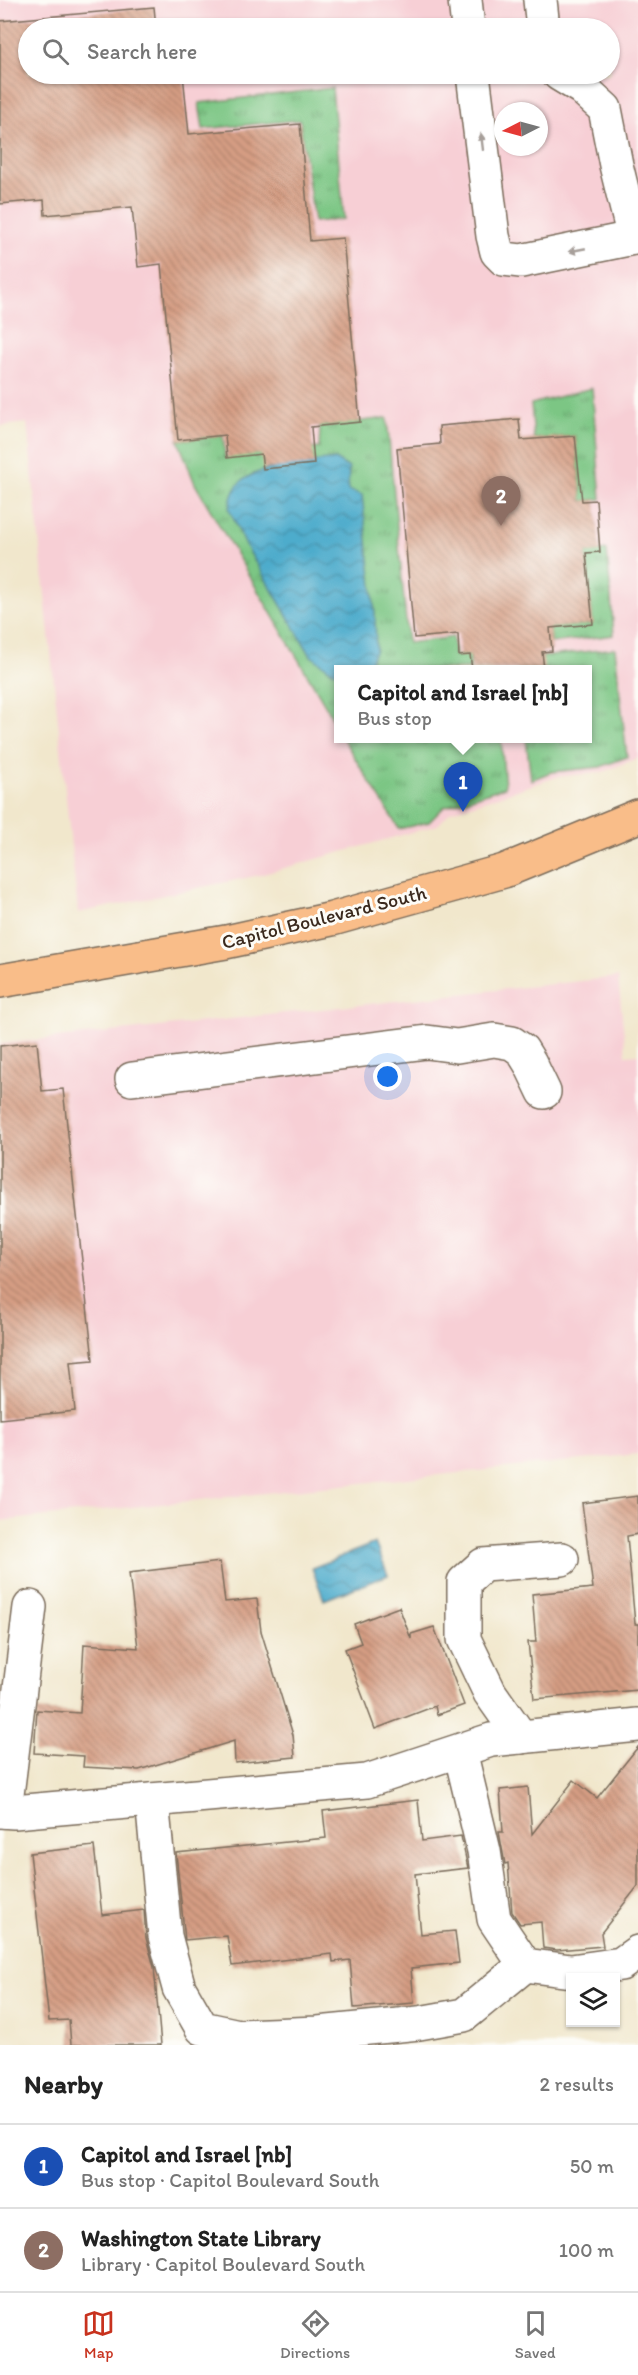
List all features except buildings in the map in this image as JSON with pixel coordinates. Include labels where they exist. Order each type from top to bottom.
[{"type":"main road","name":"Capitol Boulevard South","points":[[0,981],[226,942],[332,919],[504,871],[638,816]]},
{"type":"lane","points":[[465,0],[467,18]]},
{"type":"lane","points":[[540,0],[542,18]]},
{"type":"lane","points":[[474,84],[493,236],[497,252],[504,259],[521,261],[636,238],[616,165],[605,109],[575,84]]},
{"type":"lane","points":[[132,1079],[427,1042],[457,1046],[494,1040],[512,1042],[522,1050],[544,1092]]},
{"type":"lane","points":[[521,1737],[489,1693],[464,1639],[464,1582],[483,1565],[562,1559]]},
{"type":"lane","points":[[30,1607],[2,1811],[367,1781],[491,1740],[638,1725]]},
{"type":"lane","points":[[460,1751],[484,1851],[494,1919],[525,1965]]},
{"type":"lane","points":[[152,1800],[165,1936],[179,1988],[202,2028],[239,2036],[318,2033],[420,2023],[464,2015],[525,1965],[571,1971],[621,1964],[638,1952]]},
{"type":"shaded area","points":[[0,0],[638,0],[638,758],[603,772],[557,777],[450,812],[438,825],[260,875],[78,913],[27,423],[0,426]]},
{"type":"shaded area","points":[[618,977],[626,1055],[638,1054],[638,1454],[0,1521],[0,1044]]},
{"type":"green space","points":[[332,88],[344,219],[314,222],[300,120],[203,129],[199,103]]},
{"type":"green space","points":[[592,388],[601,499],[582,501],[575,436],[534,439],[531,404]]},
{"type":"green space","points":[[387,418],[408,643],[453,637],[455,656],[470,655],[470,665],[334,665],[334,722],[195,484],[178,440],[223,436],[225,457],[319,448],[320,426]]},
{"type":"green space","points":[[607,550],[614,635],[551,643],[550,628],[593,624],[586,553]]},
{"type":"green space","points":[[615,648],[627,757],[600,767],[551,772],[531,780],[526,743],[592,743],[592,665],[518,665],[517,660]]},
{"type":"green space","points":[[345,743],[501,743],[505,787],[444,807],[429,822],[399,829]]},
{"type":"water","points":[[335,459],[349,468],[348,490],[362,495],[375,613],[376,649],[369,665],[334,665],[334,671],[311,656],[246,546],[229,509],[235,489],[243,480],[261,471]]},
{"type":"water","points":[[375,1543],[388,1575],[324,1600],[312,1568]]},
{"type":"place","name":"Washington State Library","points":[[501,526]]},
{"type":"place","name":"Capitol and Israel [nb]","points":[[463,812]]}]
